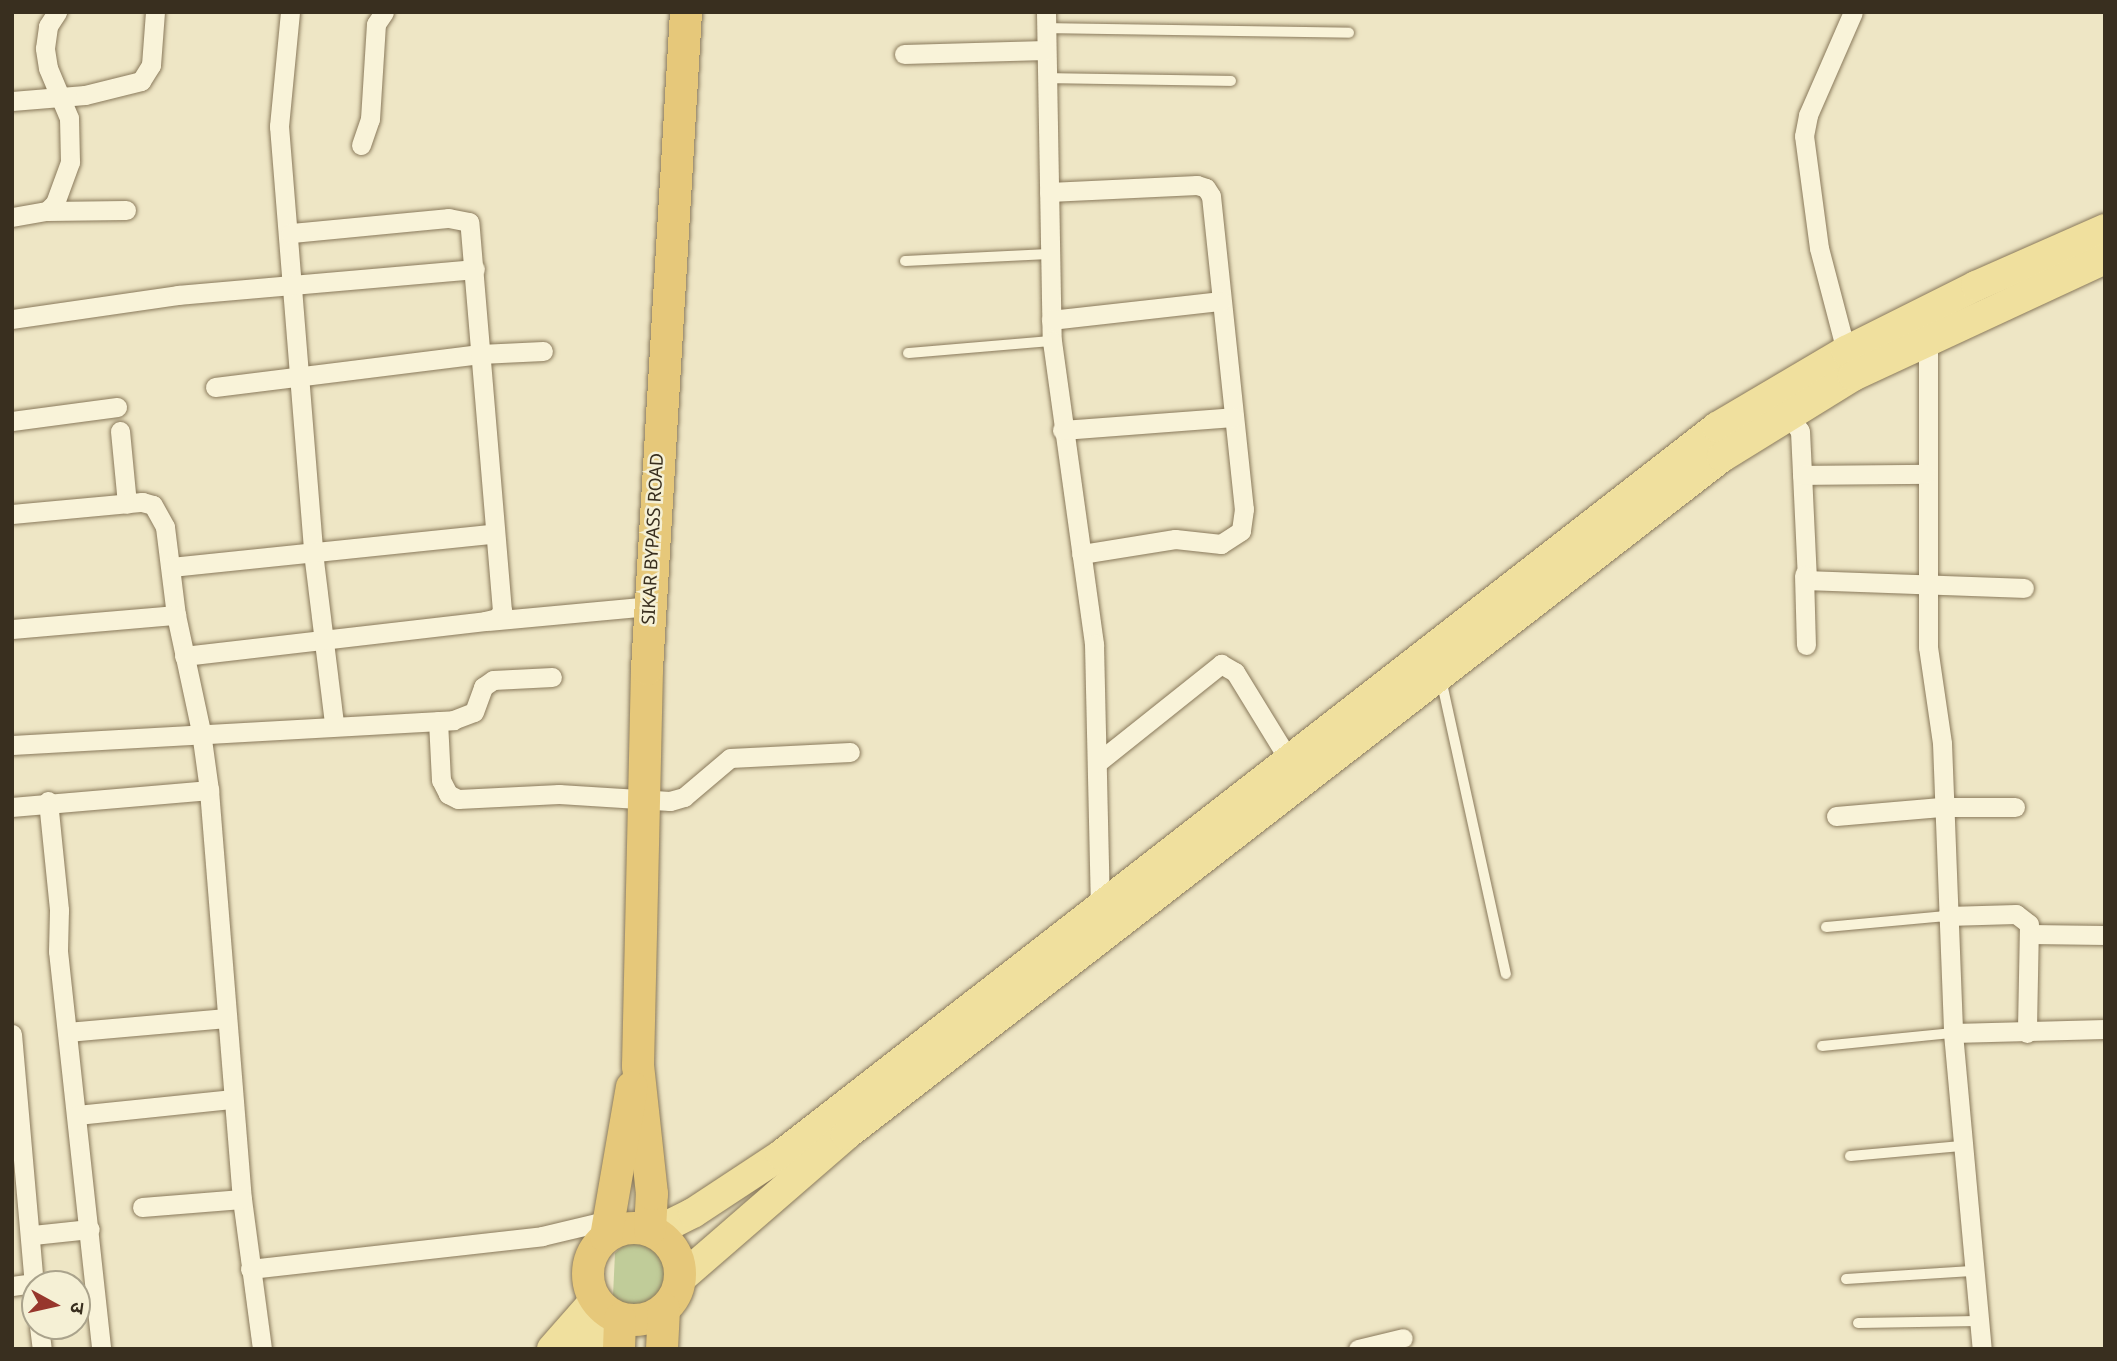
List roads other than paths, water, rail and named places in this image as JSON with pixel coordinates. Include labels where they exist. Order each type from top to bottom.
[{"type":"highway","name":"SIKAR BYPASS ROAD","points":[[652,1231],[652,1194],[638,1066],[644,801],[650,606],[681,13]]},
{"type":"highway","name":"SIKAR BYPASS ROAD","points":[[612,1321],[589,1287],[590,1259],[607,1228],[638,1066]]},
{"type":"highway","points":[[607,1228],[652,1231],[677,1257],[680,1279],[664,1309],[662,1349]]},
{"type":"highway","points":[[612,1321],[644,1319],[664,1309]]},
{"type":"main road","points":[[680,1279],[846,1135],[1722,457],[1781,402],[1846,351],[1976,286],[2105,229]]},
{"type":"main road","points":[[652,1231],[693,1213],[781,1155],[1100,909],[1626,496],[1781,402],[2105,259]]},
{"type":"main road","points":[[552,1349],[612,1321]]},
{"type":"main road","points":[[568,1349],[612,1321]]},
{"type":"street","points":[[12,101],[107,91],[148,75],[155,12]]},
{"type":"street","points":[[290,12],[279,126],[303,379],[313,552],[334,724]]},
{"type":"street","points":[[360,145],[370,119],[374,33],[384,12]]},
{"type":"street","points":[[1846,351],[1819,248],[1804,136],[1808,115],[1853,12]]},
{"type":"street","points":[[47,211],[55,203],[70,162],[70,129],[62,97],[48,68],[50,17]]},
{"type":"street","points":[[1046,20],[1052,341],[1062,430],[1094,644],[1100,909]]},
{"type":"street","points":[[904,54],[1045,50]]},
{"type":"street","points":[[1049,192],[1206,188],[1211,196],[1245,520],[1233,540],[1221,544],[1175,539],[1082,554]]},
{"type":"street","points":[[12,217],[47,211],[126,210]]},
{"type":"street","points":[[291,233],[459,218],[468,222],[475,270],[492,534],[502,611],[488,621]]},
{"type":"street","points":[[12,319],[177,295],[294,288],[475,270]]},
{"type":"street","points":[[1052,320],[1221,301]]},
{"type":"street","points":[[1928,339],[1925,474],[1928,647],[1946,807],[1947,916],[1953,1033],[1972,1272],[1982,1349]]},
{"type":"street","points":[[215,387],[303,379],[481,354],[543,351]]},
{"type":"street","points":[[1781,402],[1800,431],[1805,645]]},
{"type":"street","points":[[12,421],[117,407]]},
{"type":"street","points":[[1062,430],[1234,417]]},
{"type":"street","points":[[120,431],[127,504]]},
{"type":"street","points":[[1802,475],[1925,474]]},
{"type":"street","points":[[12,514],[127,504],[153,505],[161,514],[171,567],[176,615],[201,732],[209,790],[242,1199],[262,1349]]},
{"type":"street","points":[[171,567],[492,534]]},
{"type":"street","points":[[1804,575],[1824,583],[1928,583],[2024,588]]},
{"type":"street","points":[[184,656],[324,638],[650,606]]},
{"type":"street","points":[[12,629],[176,615]]},
{"type":"street","points":[[1097,762],[1220,664],[1235,672],[1289,760]]},
{"type":"street","points":[[12,745],[334,724],[466,719],[474,712],[483,687],[493,680],[552,677]]},
{"type":"street","points":[[438,721],[441,780],[448,794],[458,799],[559,794],[644,801],[684,797],[730,758],[850,752]]},
{"type":"street","points":[[12,807],[48,801],[209,790]]},
{"type":"street","points":[[48,801],[66,1032],[78,1115],[101,1349]]},
{"type":"street","points":[[1836,816],[1946,807],[2015,807]]},
{"type":"street","points":[[1947,916],[2016,914],[2029,923],[2027,1033]]},
{"type":"street","points":[[2030,934],[2105,934]]},
{"type":"street","points":[[66,1032],[226,1018]]},
{"type":"street","points":[[1953,1033],[2105,1030]]},
{"type":"street","points":[[12,1034],[33,1235],[34,1270]]},
{"type":"street","points":[[78,1115],[233,1099]]},
{"type":"street","points":[[142,1207],[242,1199]]},
{"type":"street","points":[[250,1269],[607,1228]]},
{"type":"street","points":[[33,1235],[90,1229]]},
{"type":"street","points":[[1358,1349],[1403,1338]]},
{"type":"lane","points":[[1046,20],[1349,33]]},
{"type":"lane","points":[[1045,78],[1231,81]]},
{"type":"lane","points":[[905,261],[1049,254]]},
{"type":"lane","points":[[908,353],[1052,341]]},
{"type":"lane","points":[[1440,675],[1506,974]]},
{"type":"lane","points":[[1826,927],[1947,916]]},
{"type":"lane","points":[[1822,1046],[1953,1033]]},
{"type":"lane","points":[[1850,1156],[1962,1146]]},
{"type":"lane","points":[[1846,1279],[1972,1272]]},
{"type":"lane","points":[[1858,1323],[1978,1321]]}]
